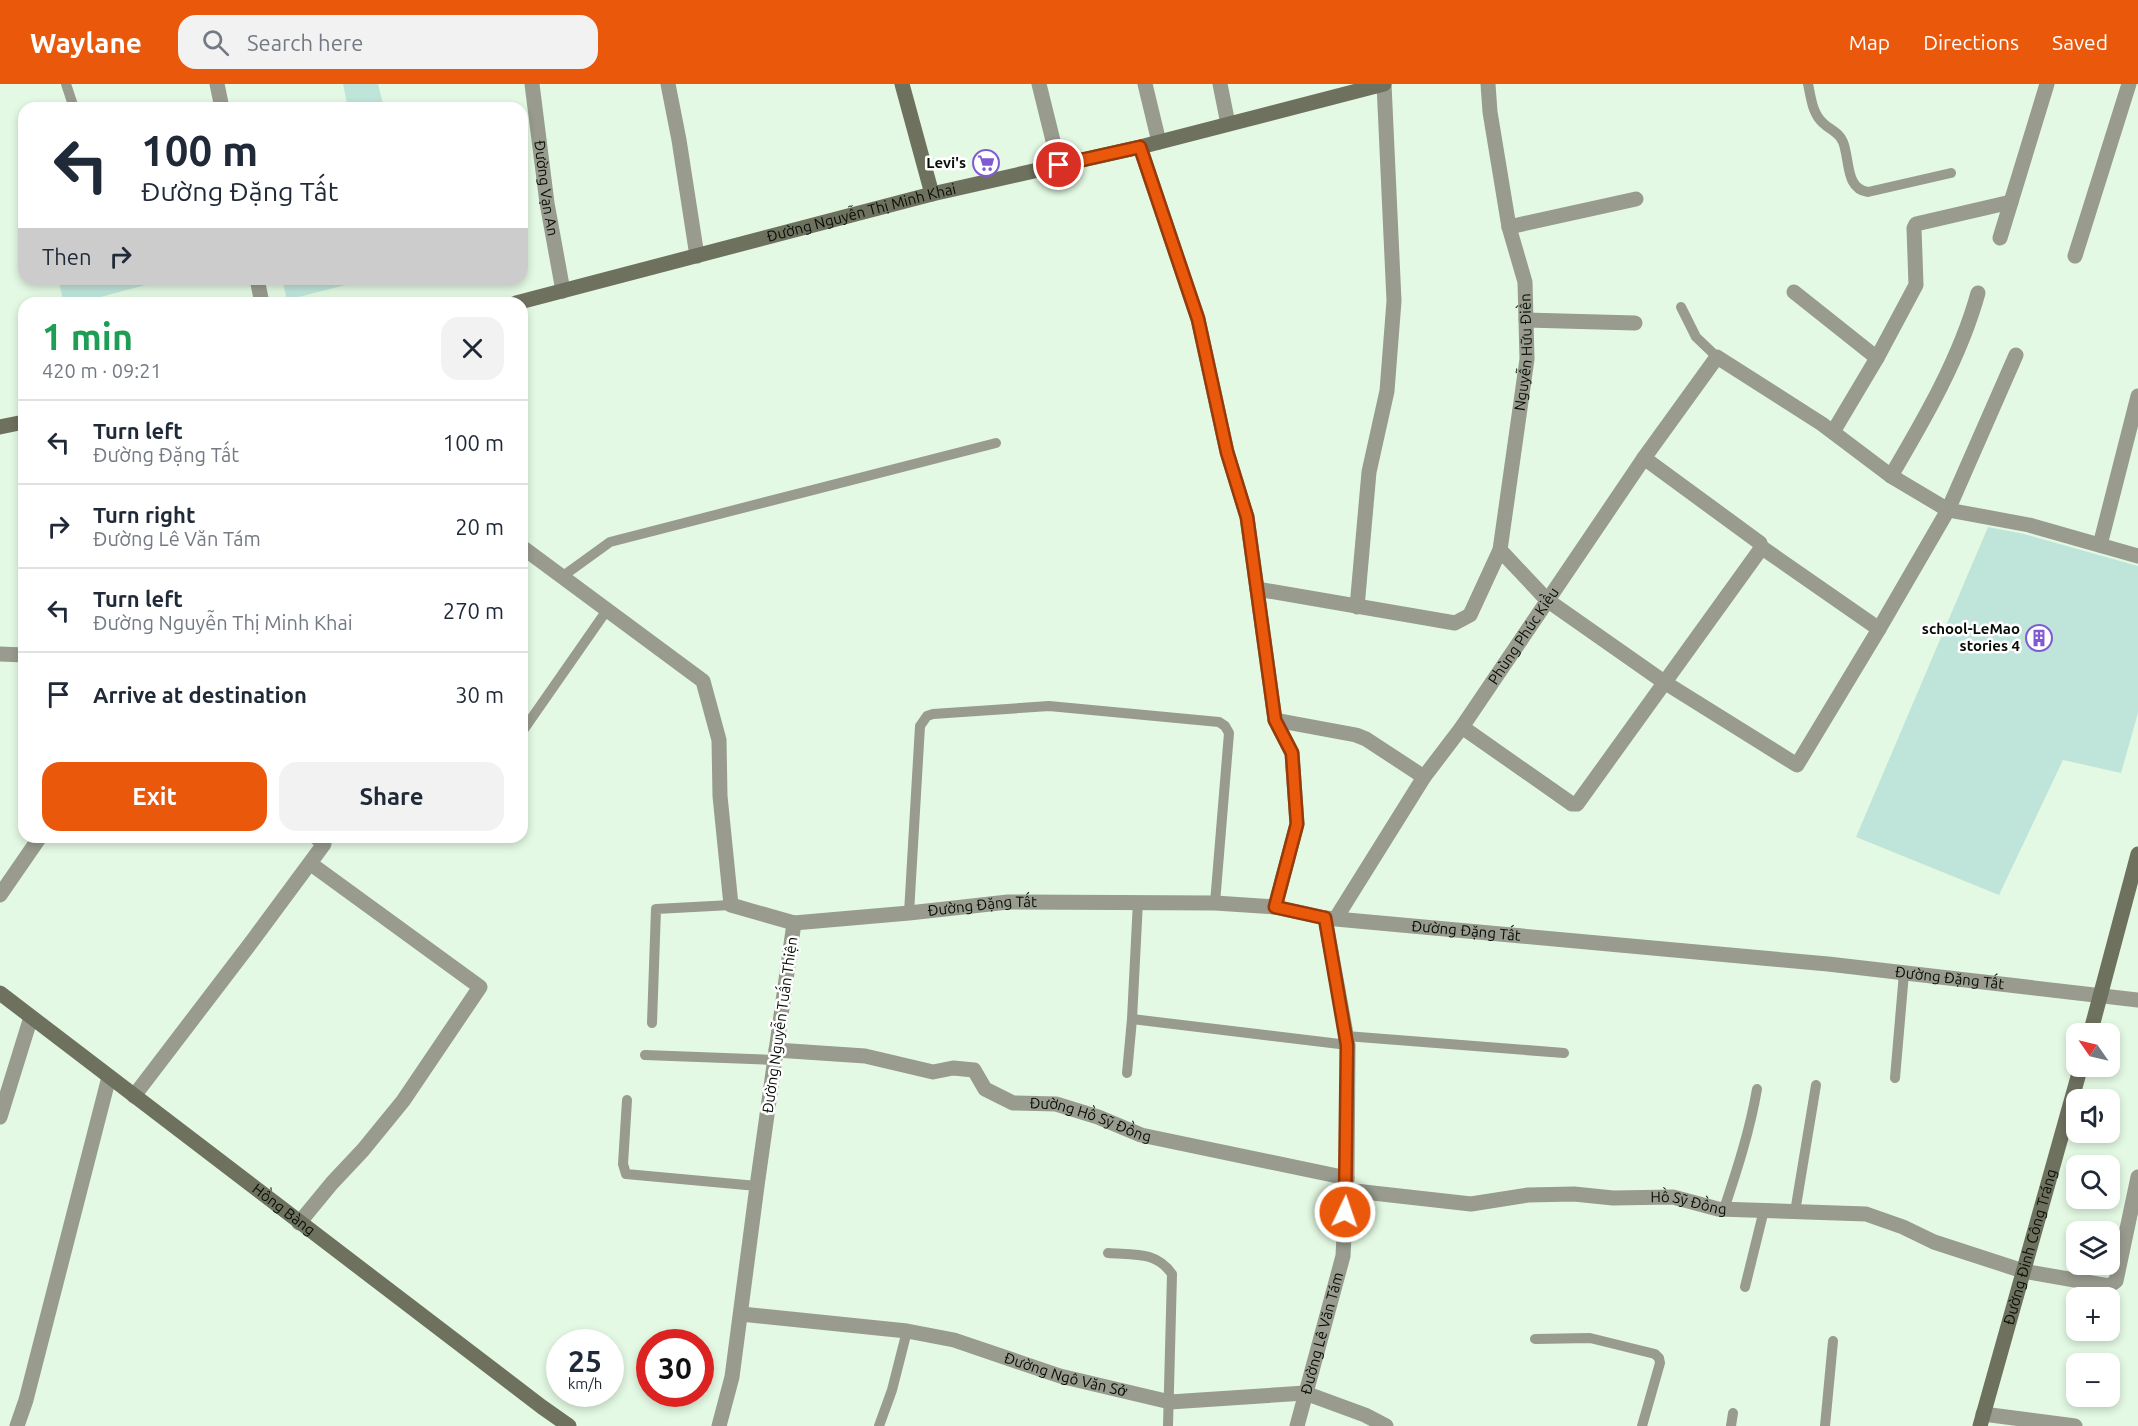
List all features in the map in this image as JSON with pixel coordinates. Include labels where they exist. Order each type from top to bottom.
[{"type":"street","points":[[217,84],[221,102]]},
{"type":"street","name":"Đường Vạn An","points":[[531,84],[547,203],[563,291]]},
{"type":"street","points":[[668,84],[697,256]]},
{"type":"street","points":[[902,84],[932,194]]},
{"type":"street","points":[[1039,84],[1059,165]]},
{"type":"street","points":[[1145,84],[1159,142]]},
{"type":"street","points":[[1220,84],[1228,124]]},
{"type":"street","points":[[1357,607],[1369,472],[1387,391],[1394,301],[1384,84]]},
{"type":"street","name":"Đường Nguyễn Thị Minh Khai","points":[[528,300],[932,194],[1140,147],[1384,84]]},
{"type":"street","name":"Nguyễn Hữu Điền","points":[[1257,589],[1455,623],[1470,615],[1500,550],[1527,359],[1526,320],[1525,282],[1509,227],[1490,112],[1488,84]]},
{"type":"street","points":[[2000,238],[2047,84]]},
{"type":"street","points":[[2075,256],[2128,84]]},
{"type":"street","points":[[1140,147],[1198,319],[1227,452],[1247,517],[1275,720],[1292,753],[1297,824],[1275,907]]},
{"type":"street","points":[[1509,227],[1636,199]]},
{"type":"street","points":[[1833,432],[1877,358],[1916,285],[1914,228],[1916,224],[2011,202]]},
{"type":"street","points":[[1794,292],[1877,358]]},
{"type":"street","points":[[1891,476],[1932,406],[1970,321],[1978,293]]},
{"type":"street","points":[[1526,320],[1635,323]]},
{"type":"street","points":[[1500,550],[1547,600],[1664,682],[1797,765],[1948,510],[2016,355]]},
{"type":"street","points":[[1717,357],[1833,432],[1891,476],[1948,510],[2029,525],[2138,556]]},
{"type":"street","name":"Phùng Phúc Kiều","points":[[1331,918],[1424,777],[1462,727],[1644,458],[1717,357]]},
{"type":"street","points":[[2100,545],[2138,396]]},
{"type":"street","points":[[0,428],[18,424]]},
{"type":"street","points":[[1644,458],[1760,543],[1761,548],[1879,629]]},
{"type":"street","points":[[1462,727],[1572,804],[1577,804],[1761,548]]},
{"type":"street","points":[[528,551],[704,681],[719,740],[720,796],[731,905]]},
{"type":"street","points":[[0,654],[18,655]]},
{"type":"street","points":[[1275,720],[1356,735],[1366,739],[1424,777]]},
{"type":"street","points":[[0,894],[36,843]]},
{"type":"street","points":[[134,1096],[311,864],[323,843]]},
{"type":"street","points":[[2093,1023],[2138,854]]},
{"type":"street","points":[[300,1223],[403,1101],[480,987],[311,864]]},
{"type":"street","name":"Đường Đặng Tất","points":[[794,923],[1008,902],[1215,903],[1275,907],[1331,918],[1904,973],[2138,1000]]},
{"type":"street","name":"Đường Nguyễn Tuấn Thiện","points":[[719,1426],[732,1377],[794,923],[731,905]]},
{"type":"street","name":"Đường Lê Văn Tám","points":[[1297,1426],[1343,1256],[1347,1040],[1331,918]]},
{"type":"street","name":"Hồng Bàng","points":[[0,993],[569,1426]]},
{"type":"street","points":[[0,1117],[32,1017]]},
{"type":"street","name":"Đường Hồ Sỹ Đồng","points":[[775,1055],[865,1056],[933,1072],[953,1068],[974,1070],[985,1089],[1013,1103],[1056,1104],[1098,1116],[1141,1135],[1346,1184]]},
{"type":"street","points":[[17,1426],[26,1400],[109,1077]]},
{"type":"street","name":"Đường Đinh Công Tráng","points":[[1981,1420],[2078,1077]]},
{"type":"street","name":"Hồ Sỹ Đồng","points":[[1346,1184],[1471,1204],[1528,1195],[1574,1194],[1613,1198],[1673,1197],[1724,1209],[1866,1214],[1903,1227],[1934,1242],[2023,1271],[2112,1285],[2116,1281],[2138,1178]]},
{"type":"street","name":"Đường Ngô Văn Sở","points":[[741,1314],[907,1331],[954,1340],[1060,1376],[1170,1402],[1305,1393],[1365,1415],[1386,1426]]},
{"type":"street","points":[[1981,1420],[2075,1426]]},
{"type":"lane","points":[[66,84],[72,102]]},
{"type":"lane","points":[[1808,84],[1815,112],[1823,123],[1835,130],[1843,140],[1853,185],[1861,191],[1868,192],[1951,173]]},
{"type":"lane","points":[[1680,307],[1696,337],[1717,357]]},
{"type":"lane","points":[[563,576],[610,542],[996,443]]},
{"type":"lane","points":[[528,723],[607,610]]},
{"type":"lane","points":[[909,913],[920,726],[923,720],[933,714],[1049,706],[1071,706],[1220,722],[1225,726],[1229,733],[1215,903]]},
{"type":"lane","points":[[1127,1073],[1138,902]]},
{"type":"lane","points":[[652,1023],[656,909],[731,905]]},
{"type":"lane","points":[[1895,1078],[1904,973]]},
{"type":"lane","points":[[1132,1019],[1347,1040],[1564,1053]]},
{"type":"lane","points":[[645,1055],[775,1055]]},
{"type":"lane","points":[[1795,1212],[1816,1085]]},
{"type":"lane","points":[[1724,1209],[1740,1163],[1757,1089]]},
{"type":"lane","points":[[627,1100],[623,1164],[626,1174],[757,1186]]},
{"type":"lane","points":[[1745,1287],[1764,1210]]},
{"type":"lane","points":[[1108,1252],[1154,1257],[1166,1265],[1172,1274],[1168,1426]]},
{"type":"lane","points":[[879,1426],[892,1390],[907,1331]]},
{"type":"lane","points":[[1535,1339],[1590,1338],[1655,1354],[1659,1358],[1659,1363],[1642,1426]]},
{"type":"lane","points":[[1826,1426],[1833,1341]]},
{"type":"lane","points":[[1731,1426],[1733,1413]]},
{"type":"building","points":[[343,84],[378,84],[382,102],[347,102]]},
{"type":"building","points":[[60,285],[145,285],[100,297],[62,297]]},
{"type":"building","points":[[283,285],[345,285],[299,297],[286,297]]},
{"type":"building","name":"school-LeMao stories 4","points":[[1988,527],[2024,534],[2138,566],[2138,713],[2121,773],[2063,760],[1999,895],[1856,837]]},
{"type":"place","name":"Levi's","points":[[986,163]]},
{"type":"place","name":"school-LeMao stories 4","points":[[2039,638]]},
{"type":"route","points":[[1059,165],[1140,147],[1198,319],[1227,452],[1247,517],[1275,720],[1292,753],[1297,824],[1275,907],[1325,918],[1346,1036],[1347,1178],[1345,1212]]}]
